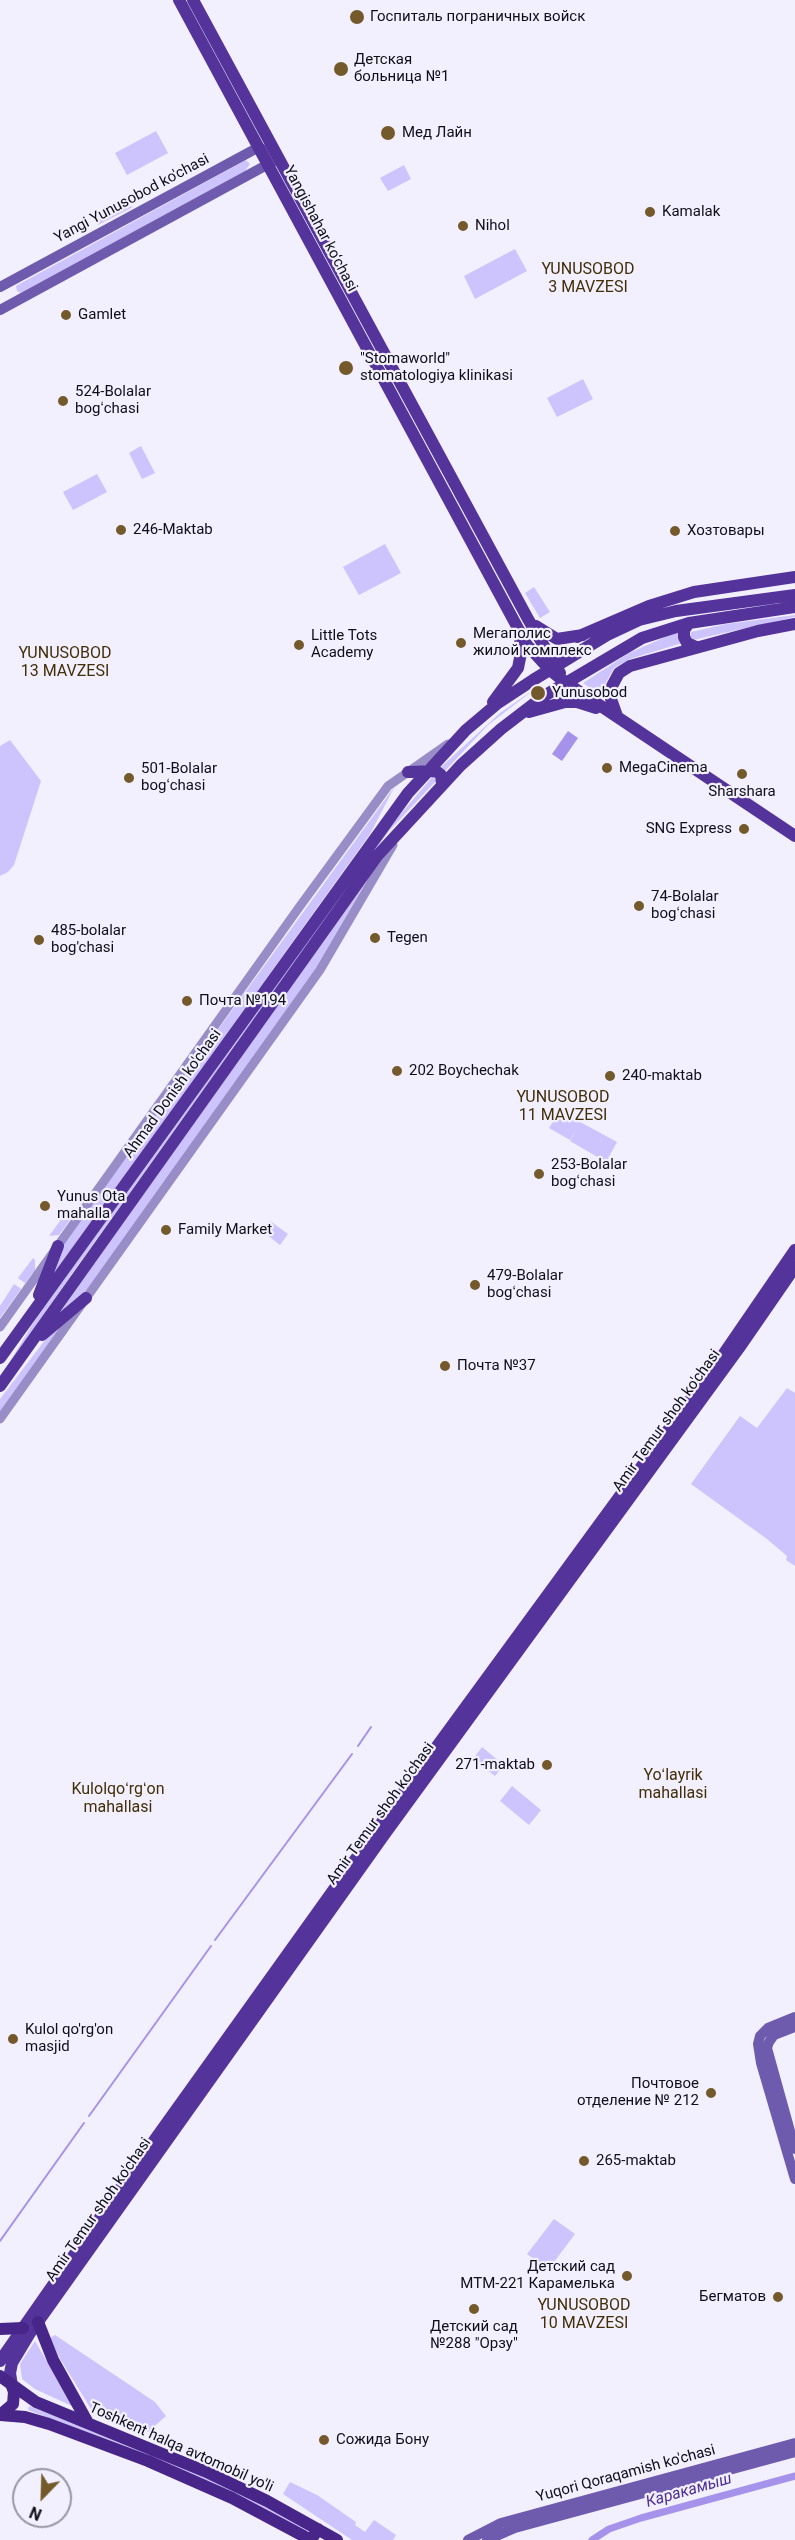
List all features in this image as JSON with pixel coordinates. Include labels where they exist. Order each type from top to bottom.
[{"type":"highway","points":[[38,2322],[53,2360],[88,2423]]},
{"type":"highway","points":[[0,2329],[23,2328]]},
{"type":"highway","name":"Toshkent halqa avtomobil yo'li","points":[[0,2376],[36,2402],[209,2473],[337,2540]]},
{"type":"highway","name":"Toshkent halqa avtomobil yo'li","points":[[0,2415],[13,2404],[12,2386]]},
{"type":"highway","name":"Toshkent halqa avtomobil yo'li","points":[[0,2415],[25,2417],[120,2449],[204,2485],[311,2540]]},
{"type":"highway","points":[[0,2423],[49,2424]]},
{"type":"highway","points":[[311,2540],[318,2529]]},
{"type":"main road","name":"Yangishahar ko‘chasi","points":[[179,0],[259,147],[273,161]]},
{"type":"main road","name":"Yangishahar ko‘chasi","points":[[193,0],[273,161],[382,364],[433,472],[520,634],[553,668]]},
{"type":"main road","name":"Yangi Yunusobod ko'chasi","points":[[0,287],[259,147]]},
{"type":"main road","points":[[0,310],[273,161]]},
{"type":"main road","points":[[0,287],[12,292],[11,304]]},
{"type":"main road","name":"Yangishahar ko‘chasi","points":[[382,364],[445,466],[553,668]]},
{"type":"main road","points":[[433,472],[445,466]]},
{"type":"main road","points":[[577,637],[649,606],[694,592],[795,577]]},
{"type":"main road","points":[[528,619],[555,638],[577,637],[639,620],[694,592]]},
{"type":"main road","name":"Ahmad Donish ko'chasi","points":[[0,1386],[370,866],[442,784],[514,718],[565,682],[642,638],[742,608],[795,595]]},
{"type":"main road","name":"Ahmad Donish ko'chasi","points":[[0,1358],[408,793],[427,770],[481,716],[607,635],[639,620],[665,613],[795,607]]},
{"type":"main road","points":[[689,623],[684,630],[684,637],[689,645],[696,647]]},
{"type":"main road","points":[[617,716],[612,705],[613,682],[619,673],[635,664],[758,631],[795,624]]},
{"type":"main road","points":[[481,716],[518,668],[521,653],[520,634]]},
{"type":"main road","points":[[553,668],[565,682],[794,836]]},
{"type":"main road","points":[[514,718],[547,706],[570,701],[617,716]]},
{"type":"main road","points":[[408,772],[427,770],[439,772],[442,784]]},
{"type":"main road","points":[[32,1316],[58,1246]]},
{"type":"main road","name":"Amir Temur shoh ko'chasi","points":[[0,2361],[412,1780],[723,1355],[795,1250]]},
{"type":"main road","name":"Amir Temur shoh ko'chasi","points":[[12,2386],[10,2373],[12,2363],[38,2322],[384,1835],[795,1268]]},
{"type":"main road","points":[[28,1347],[86,1298]]},
{"type":"main road","points":[[795,2017],[768,2028],[760,2036],[758,2044],[784,2128],[795,2149]]},
{"type":"main road","points":[[795,2027],[774,2035],[767,2048],[795,2179]]},
{"type":"main road","name":"Yuqori Qoraqamish ko'chasi","points":[[468,2540],[501,2523],[795,2443]]},
{"type":"main road","name":"Yuqori Qoraqamish ko'chasi","points":[[487,2540],[515,2528],[795,2452]]},
{"type":"street","name":"Ahmad Donish ko'chasi","points":[[0,1327],[388,786],[460,736]]},
{"type":"street","name":"Ahmad Donish ko'chasi","points":[[0,1419],[320,970],[408,821]]},
{"type":"shaded area","points":[[156,131],[168,153],[127,175],[115,153]]},
{"type":"shaded area","points":[[246,160],[250,164],[245,171],[21,293],[17,291],[16,286]]},
{"type":"shaded area","points":[[404,165],[411,179],[388,191],[380,178]]},
{"type":"shaded area","points":[[121,204],[133,207],[98,225],[98,217]]},
{"type":"shaded area","points":[[515,249],[527,271],[475,299],[464,276]]},
{"type":"shaded area","points":[[583,379],[593,399],[557,417],[547,398]]},
{"type":"shaded area","points":[[141,446],[155,473],[142,479],[129,453]]},
{"type":"shaded area","points":[[97,474],[107,492],[73,510],[63,492]]},
{"type":"shaded area","points":[[385,544],[401,573],[359,595],[343,567]]},
{"type":"shaded area","points":[[534,587],[550,612],[540,618],[525,593]]},
{"type":"shaded area","points":[[795,615],[795,617],[693,640],[690,638],[691,632],[726,624]]},
{"type":"shaded area","points":[[679,631],[682,643],[630,659],[614,668],[605,684],[608,701],[583,683],[629,653]]},
{"type":"shaded area","points":[[539,686],[488,725],[445,771],[441,767],[500,713]]},
{"type":"shaded area","points":[[568,731],[578,738],[562,761],[552,754]]},
{"type":"shaded area","points":[[10,740],[41,781],[14,865],[0,876],[0,746]]},
{"type":"shaded area","points":[[433,776],[436,781],[389,831],[73,1272],[0,1378],[38,1315],[387,830]]},
{"type":"shaded area","points":[[395,786],[370,834],[49,1281],[66,1240],[75,1226]]},
{"type":"shaded area","points":[[379,859],[309,981],[88,1290],[58,1315]]},
{"type":"shaded area","points":[[560,1111],[617,1142],[606,1162],[570,1141],[578,1127],[570,1140],[549,1128]]},
{"type":"shaded area","points":[[68,1210],[72,1217],[59,1235],[49,1236]]},
{"type":"shaded area","points":[[270,1221],[288,1234],[280,1245],[262,1231]]},
{"type":"shaded area","points":[[33,1258],[35,1270],[25,1283],[18,1278]]},
{"type":"shaded area","points":[[14,1284],[21,1289],[0,1318],[0,1306]]},
{"type":"shaded area","points":[[66,1320],[0,1414],[0,1399],[45,1340]]},
{"type":"shaded area","points":[[787,1388],[795,1393],[795,1566],[786,1560],[787,1556],[767,1539],[691,1484],[740,1416],[757,1428]]},
{"type":"shaded area","points":[[482,1747],[504,1765],[495,1776],[473,1759]]},
{"type":"shaded area","points":[[512,1786],[541,1810],[529,1825],[500,1801]]},
{"type":"shaded area","points":[[554,2219],[575,2234],[548,2270],[527,2254]]},
{"type":"shaded area","points":[[55,2335],[155,2402],[166,2416],[148,2432],[91,2409],[48,2339]]},
{"type":"shaded area","points":[[35,2341],[74,2407],[35,2389],[22,2379],[20,2364]]},
{"type":"shaded area","points":[[29,2406],[191,2469],[308,2529],[306,2532],[149,2456],[28,2410]]},
{"type":"shaded area","points":[[290,2482],[317,2495],[356,2522],[355,2525],[365,2532],[374,2520],[396,2535],[393,2540],[352,2540],[283,2494]]},
{"type":"waterway","points":[[358,1746],[371,1727]]},
{"type":"waterway","points":[[215,1940],[352,1754]]},
{"type":"waterway","points":[[89,2116],[211,1946]]},
{"type":"waterway","points":[[0,2241],[84,2123]]},
{"type":"waterway","name":"Каракамыш","points":[[592,2540],[609,2529],[641,2518],[795,2476]]},
{"type":"place","name":"Госпиталь пограничных войск","points":[[357,17]]},
{"type":"place","name":"Детская больница №1","points":[[341,69]]},
{"type":"place","name":"Мед Лайн","points":[[388,133]]},
{"type":"place","name":"Kamalak","points":[[650,212]]},
{"type":"place","name":"Nihol","points":[[463,226]]},
{"type":"place","name":"Gamlet","points":[[66,315]]},
{"type":"place","name":"\"Stomaworld\" stomatologiya klinikasi","points":[[346,368]]},
{"type":"place","name":"524-Bolalar bogʻchasi","points":[[63,401]]},
{"type":"place","name":"246-Maktab","points":[[121,530]]},
{"type":"place","name":"Хозтовары","points":[[675,531]]},
{"type":"place","name":"Мегаполис жилой комплекс","points":[[461,643]]},
{"type":"place","name":"Little Tots Academy","points":[[299,645]]},
{"type":"place","name":"Yunusobod","points":[[538,693]]},
{"type":"place","name":"MegaCinema","points":[[607,768]]},
{"type":"place","name":"Sharshara","points":[[742,774]]},
{"type":"place","name":"501-Bolalar bogʻchasi","points":[[129,778]]},
{"type":"place","name":"SNG Express","points":[[744,829]]},
{"type":"place","name":"74-Bolalar bogʻchasi","points":[[639,906]]},
{"type":"place","name":"Tegen","points":[[375,938]]},
{"type":"place","name":"485-bolalar bog'chasi","points":[[39,940]]},
{"type":"place","name":"Почта №194","points":[[187,1001]]},
{"type":"place","name":"202 Boychechak","points":[[397,1071]]},
{"type":"place","name":"240-maktab","points":[[610,1076]]},
{"type":"place","name":"253-Bolalar bogʻchasi","points":[[539,1174]]},
{"type":"place","name":"Yunus Ota mahalla","points":[[45,1206]]},
{"type":"place","name":"Family Market","points":[[166,1230]]},
{"type":"place","name":"479-Bolalar bogʻchasi","points":[[475,1285]]},
{"type":"place","name":"Почта №37","points":[[445,1366]]},
{"type":"place","name":"271-maktab","points":[[547,1765]]},
{"type":"place","name":"Kulol qo'rg'on masjid","points":[[13,2039]]},
{"type":"place","name":"Почтовое отделение № 212","points":[[711,2093]]},
{"type":"place","name":"265-maktab","points":[[584,2161]]},
{"type":"place","name":"Детский сад МТМ-221 Карамелька","points":[[627,2276]]},
{"type":"place","name":"Бегматов","points":[[778,2297]]},
{"type":"place","name":"Детский сад №288 \"Орзу\"","points":[[474,2309]]},
{"type":"place","name":"Сожида Бону","points":[[324,2440]]},
{"type":"district","name":"YUNUSOBOD 3 MAVZESI","points":[[588,279]]},
{"type":"district","name":"YUNUSOBOD 13 MAVZESI","points":[[65,663]]},
{"type":"district","name":"YUNUSOBOD 11 MAVZESI","points":[[563,1107]]},
{"type":"district","name":"Yoʻlayrik mahallasi","points":[[673,1785]]},
{"type":"district","name":"Kulolqoʻrgʻon mahallasi","points":[[118,1799]]},
{"type":"district","name":"YUNUSOBOD 10 MAVZESI","points":[[584,2315]]}]
